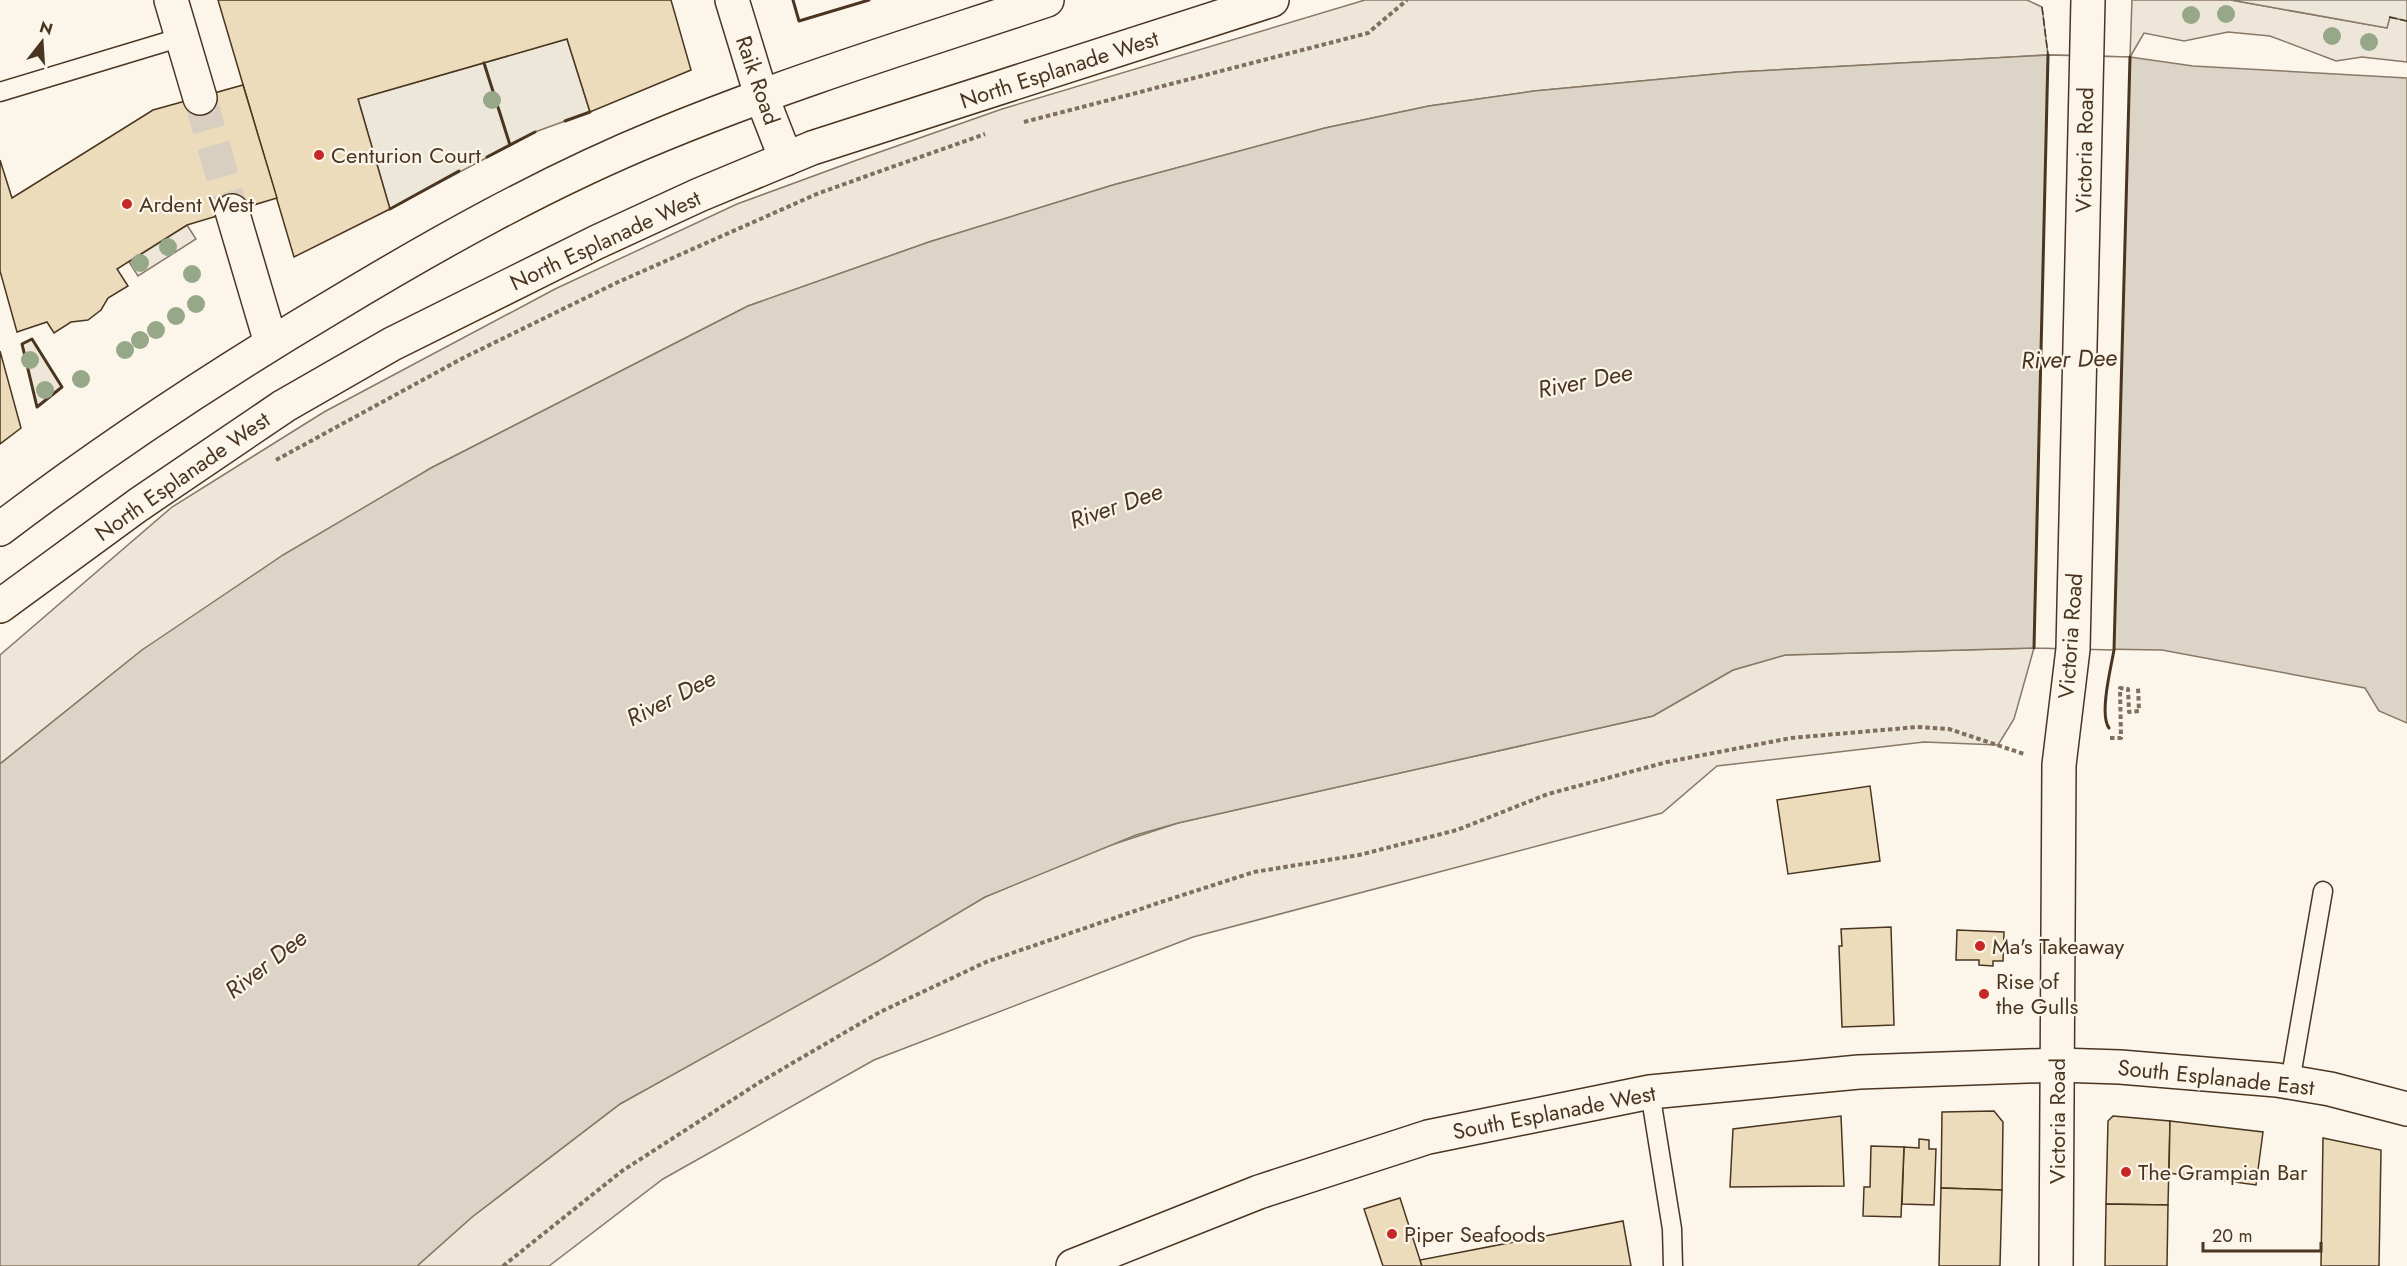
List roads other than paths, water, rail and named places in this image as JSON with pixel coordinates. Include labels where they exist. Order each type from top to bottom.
[{"type":"street","points":[[171,0],[200,98]]},
{"type":"street","name":"Raik Road","points":[[732,0],[761,95],[786,159]]},
{"type":"street","points":[[0,529],[65,480],[271,343],[402,265],[516,203],[658,136],[761,95],[1047,0]]},
{"type":"street","name":"North Esplanade West","points":[[0,606],[138,505],[284,406],[392,344],[597,242],[699,195],[834,141],[1272,0]]},
{"type":"street","name":"Victoria Road","points":[[2055,1266],[2059,765],[2073,649],[2087,2]]},
{"type":"street","points":[[232,211],[271,343]]},
{"type":"street","name":"South Esplanade East","points":[[2058,1065],[2120,1067],[2290,1082],[2407,1109]]},
{"type":"street","name":"South Esplanade West","points":[[1073,1266],[1258,1192],[1428,1137],[1650,1092],[1859,1072],[2058,1065]]},
{"type":"lane","points":[[0,92],[182,37]]},
{"type":"lane","points":[[2290,1082],[2323,891]]},
{"type":"lane","points":[[1650,1092],[1672,1229],[1673,1266]]},
{"type":"water","name":"River Dee","points":[[2048,55],[2130,57],[2193,66],[2407,78],[2407,723],[2379,711],[2365,688],[2162,650],[2034,648],[1785,655],[1733,670],[1653,716],[1178,823],[1136,835],[985,897],[878,961],[620,1104],[472,1217],[417,1266],[0,1266],[0,764],[142,650],[283,555],[431,468],[748,306],[929,242],[1113,185],[1325,128],[1429,106],[1534,91],[1737,72]]},
{"type":"tunnel","points":[[200,98],[232,211]]},
{"type":"place","name":"Centurion Court","points":[[319,155]]},
{"type":"place","name":"Ardent West","points":[[127,204]]},
{"type":"place","name":"Ma's Takeaway","points":[[1980,946]]},
{"type":"place","name":"Rise of the Gulls","points":[[1984,994]]},
{"type":"place","name":"The Grampian Bar","points":[[2126,1172]]},
{"type":"place","name":"Piper Seafoods","points":[[1392,1234]]}]
